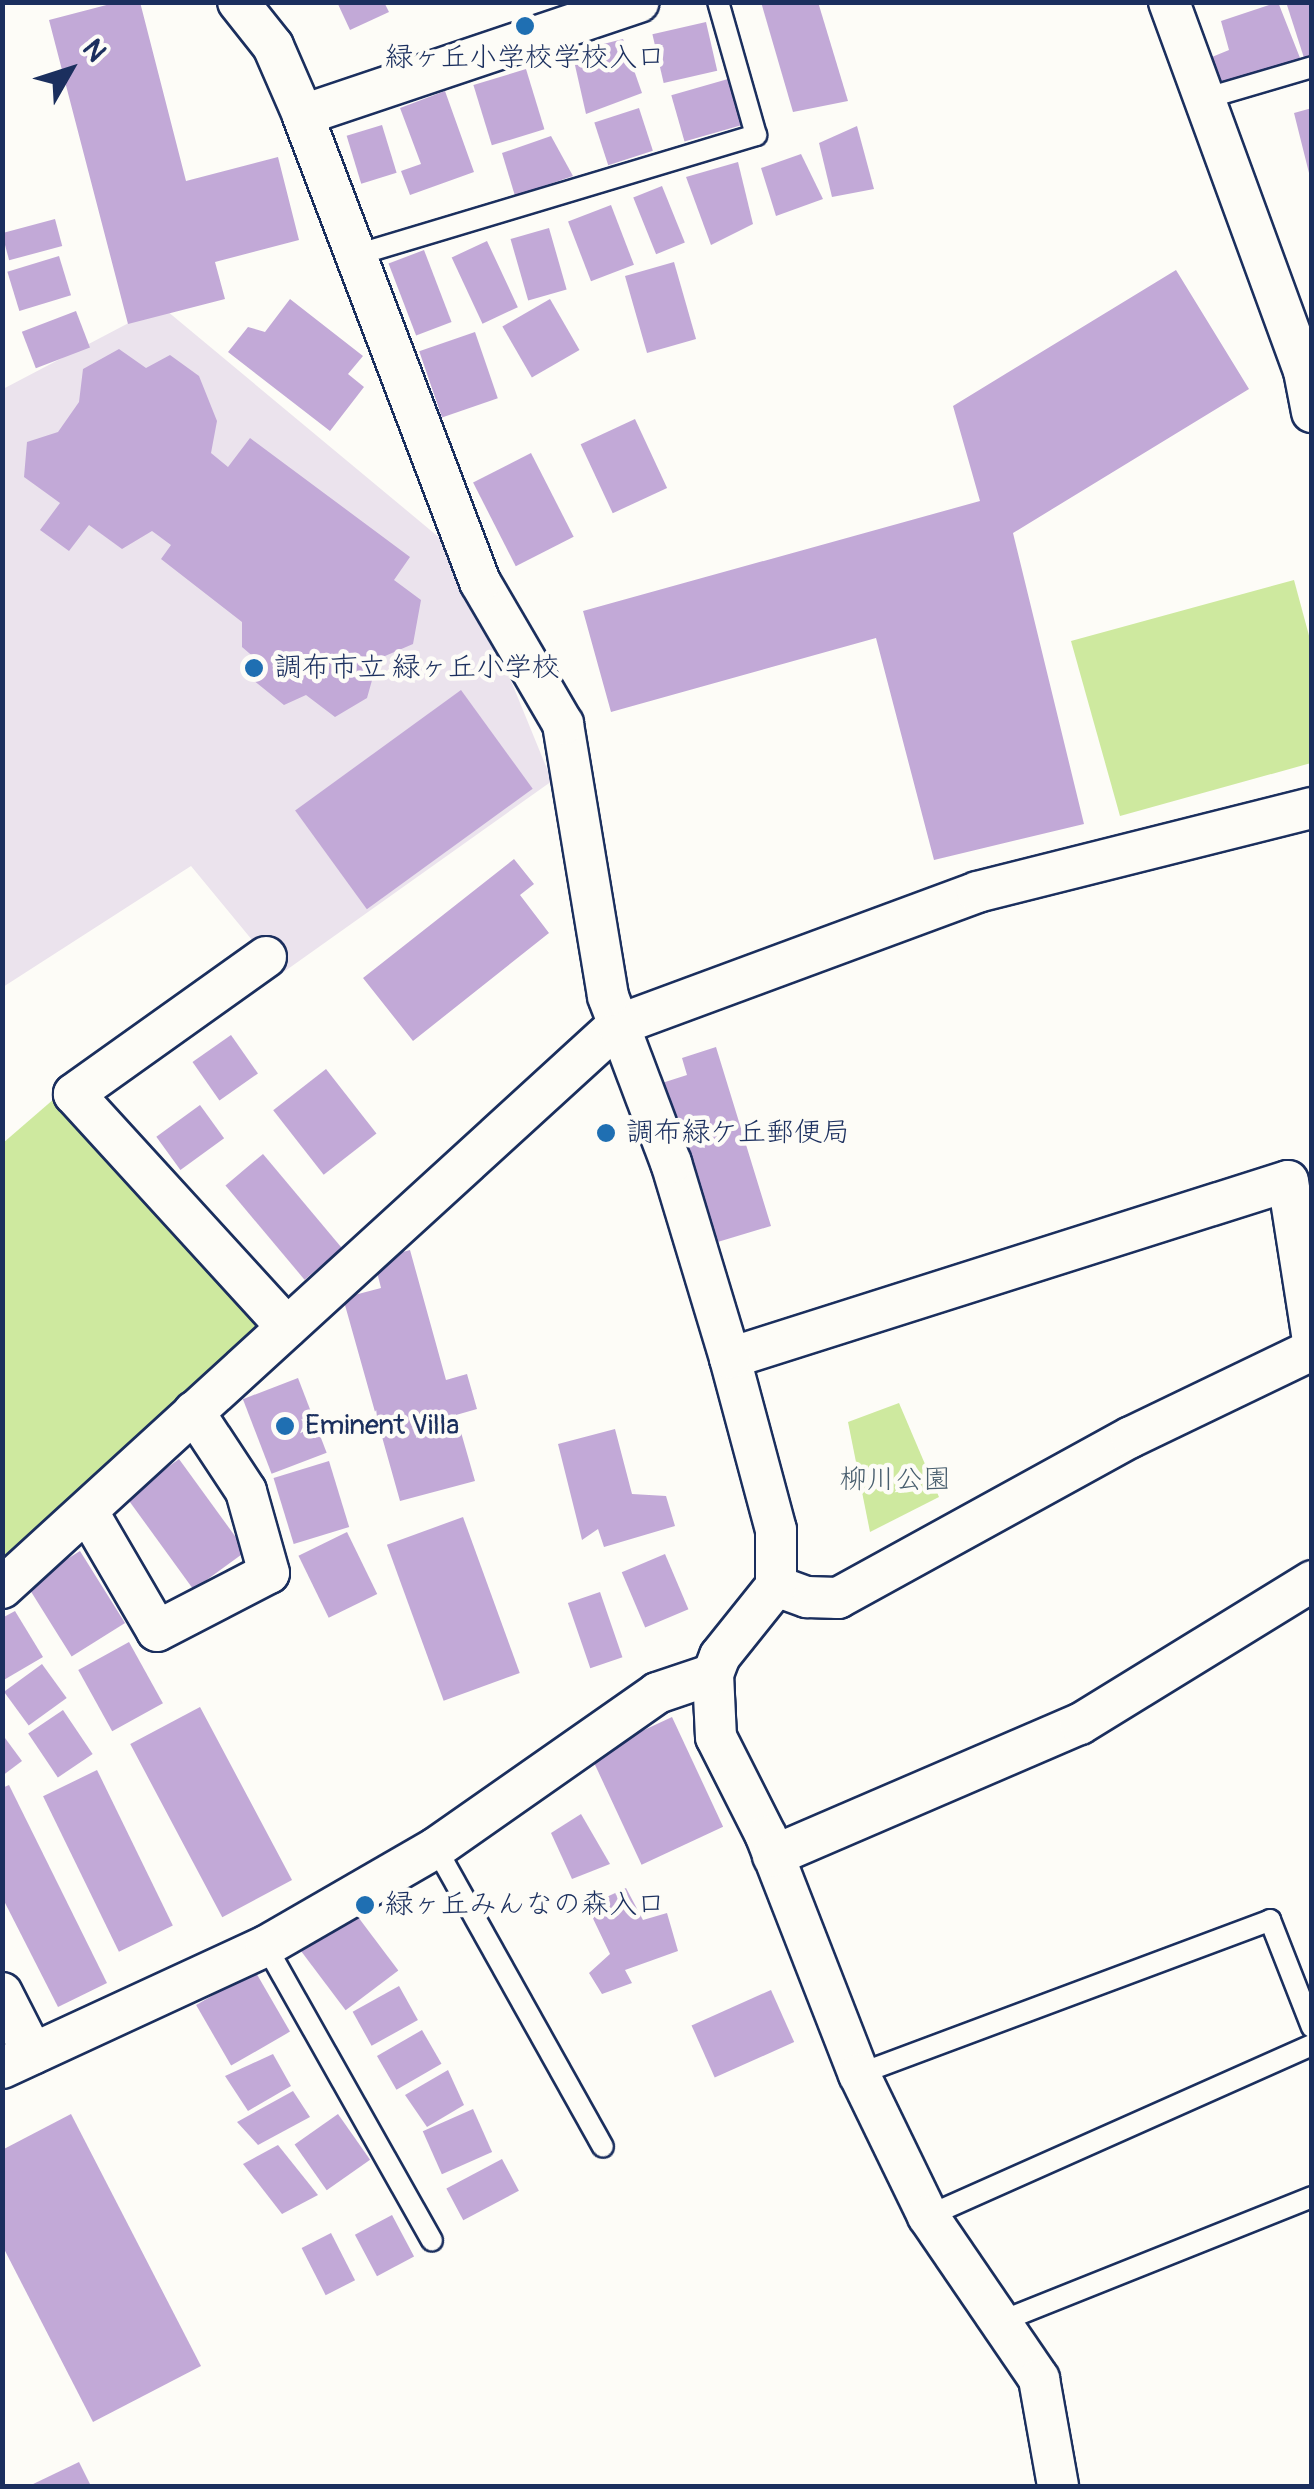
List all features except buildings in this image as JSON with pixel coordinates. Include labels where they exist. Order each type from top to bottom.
[{"type":"street","points":[[238,2],[273,46],[303,116],[480,582],[563,724],[598,950],[618,1025],[672,1163],[776,1530],[776,1586],[720,1656],[714,1674],[716,1737],[773,1856],[859,2074],[928,2216],[1039,2379],[1058,2486]]},
{"type":"street","points":[[303,116],[638,2]]},
{"type":"street","points":[[1169,2],[1304,372],[1312,412]]},
{"type":"street","points":[[2,1588],[90,1514],[194,1412],[618,1025],[977,892],[1312,808]]},
{"type":"street","points":[[266,958],[74,1094],[287,1326]]},
{"type":"street","points":[[730,1358],[1288,1181],[1312,1334]]},
{"type":"street","points":[[776,1586],[807,1597],[838,1598],[1131,1437],[1312,1350]]},
{"type":"street","points":[[90,1514],[157,1631],[269,1573],[246,1491],[194,1412]]},
{"type":"street","points":[[773,1856],[1080,1724],[1312,1581]]},
{"type":"street","points":[[2,1993],[18,2061],[266,1946],[436,1848],[657,1693],[714,1674]]},
{"type":"lane","points":[[353,256],[756,134],[718,2]]},
{"type":"lane","points":[[1207,98],[1312,66]]},
{"type":"lane","points":[[436,1848],[603,2147]]},
{"type":"lane","points":[[859,2074],[1270,1920],[1312,2027]]},
{"type":"lane","points":[[266,1946],[432,2241]]},
{"type":"lane","points":[[928,2216],[1312,2045]]},
{"type":"lane","points":[[1002,2321],[1312,2197]]},
{"type":"shaded area","name":"調布市立 緑ヶ丘小学校","points":[[161,306],[459,554],[552,781],[271,981],[266,957],[191,866],[3,987],[3,389]]},
{"type":"green space","points":[[1294,580],[1311,643],[1311,763],[1120,816],[1071,641]]},
{"type":"green space","points":[[62,1092],[287,1327],[3,1588],[3,1143]]},
{"type":"green space","name":"柳川公園","points":[[899,1403],[939,1497],[870,1532],[848,1422]]},
{"type":"place","name":"緑ヶ丘小学校学校入口","points":[[525,26]]},
{"type":"place","name":"調布市立 緑ヶ丘小学校","points":[[254,668]]},
{"type":"place","name":"調布緑ケ丘郵便局","points":[[606,1133]]},
{"type":"place","name":"Eminent Villa","points":[[285,1426]]},
{"type":"place","name":"緑ヶ丘みんなの森入口","points":[[365,1905]]}]
